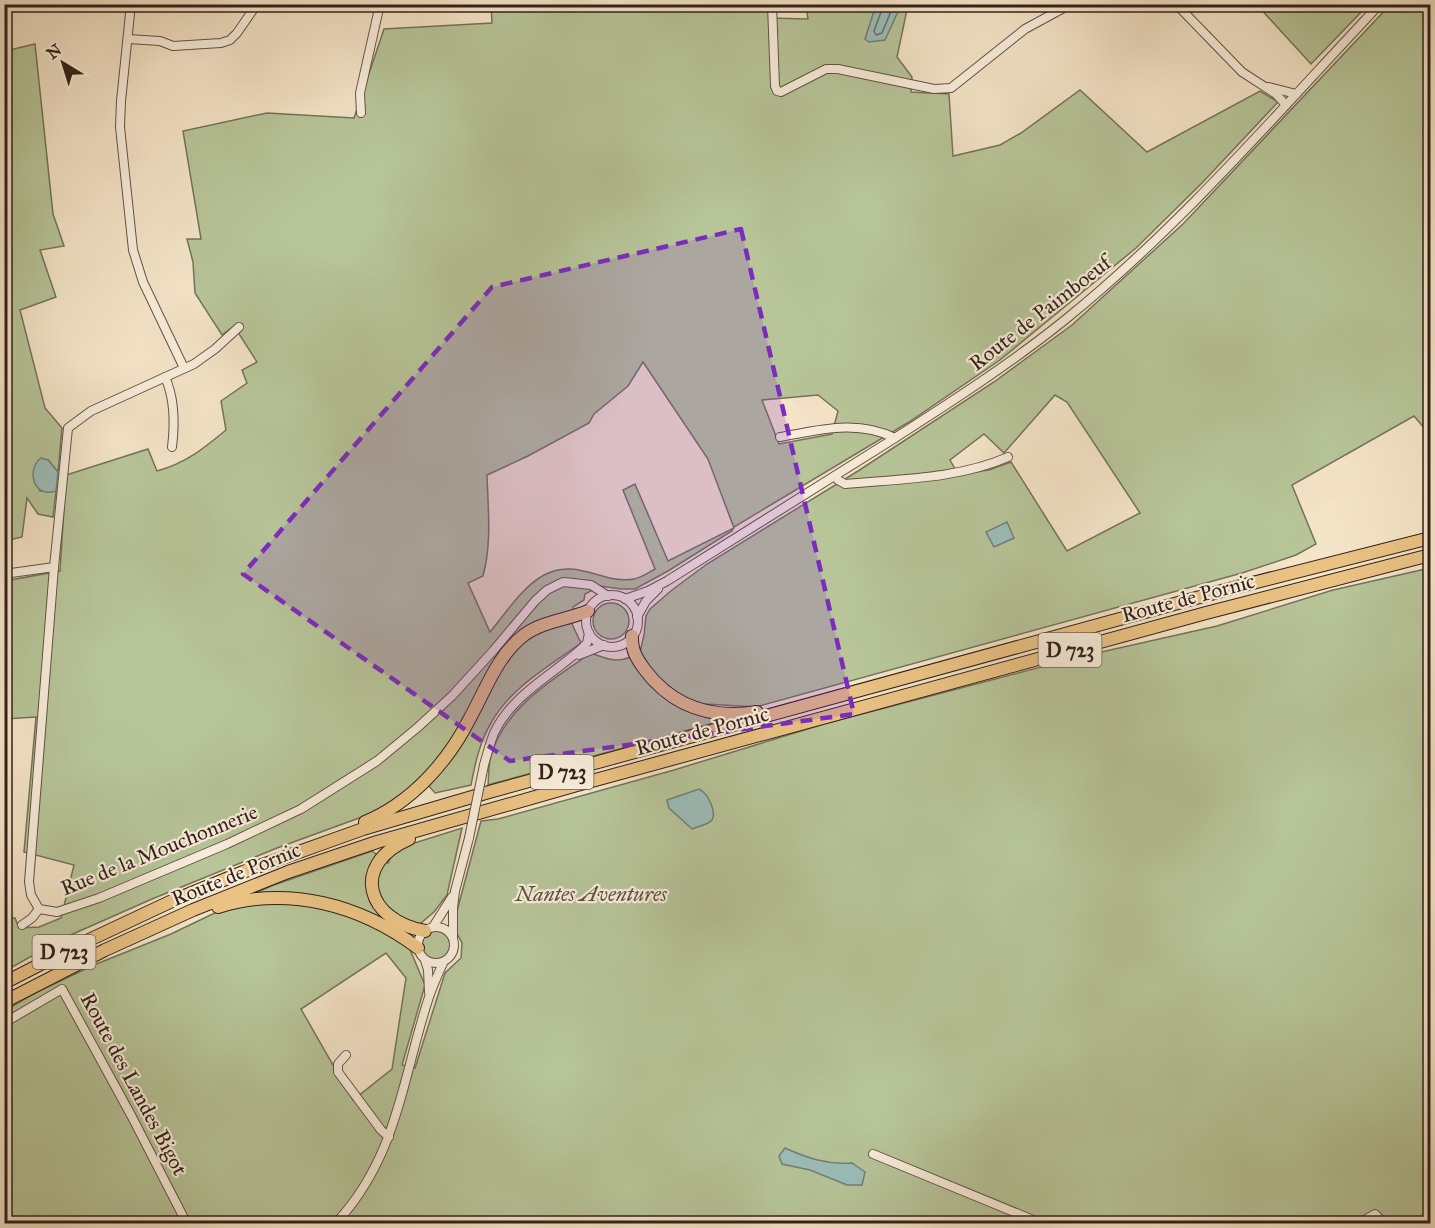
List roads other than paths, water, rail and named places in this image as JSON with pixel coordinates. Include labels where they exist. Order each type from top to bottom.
[{"type":"highway","name":"Route de Pornic","points":[[4,983],[172,901],[335,838],[489,792],[790,709],[1261,581],[1431,538]]},
{"type":"highway","name":"Route de Pornic","points":[[4,1002],[105,950],[194,910],[306,866],[377,842],[1215,610],[1431,555]]},
{"type":"highway","points":[[335,838],[348,828],[384,813],[436,769],[462,734],[498,664],[516,642],[540,626],[591,607]]},
{"type":"highway","points":[[632,636],[633,652],[650,676],[683,704],[723,714],[752,713],[774,708],[790,709]]},
{"type":"highway","points":[[429,929],[408,928],[393,919],[377,902],[372,884],[375,867],[385,852],[393,846],[451,826],[464,817]]},
{"type":"highway","points":[[194,910],[208,911],[248,900],[276,898],[321,901],[370,917],[400,934],[418,948]]},
{"type":"street","points":[[131,4],[120,127],[133,250],[143,282],[183,368]]},
{"type":"street","points":[[128,39],[160,41],[173,46],[221,43],[230,40],[237,33],[256,4]]},
{"type":"street","points":[[361,113],[360,93],[380,4]]},
{"type":"street","points":[[772,4],[777,91],[788,90],[826,69],[838,69],[934,89],[951,88],[1025,30],[1071,4]]},
{"type":"street","points":[[1176,4],[1242,72],[1276,94],[1286,105]]},
{"type":"street","points":[[1184,11],[1198,4]]},
{"type":"street","name":"Route de Paimboeuf","points":[[625,599],[648,591],[666,581],[895,438],[986,379],[1082,306],[1182,215],[1380,4]]},
{"type":"street","points":[[1260,84],[1296,94]]},
{"type":"street","name":"Rue de la Mouchonnerie","points":[[239,327],[194,364],[91,411],[69,428],[66,437],[54,567],[29,882],[31,895],[39,909],[57,912],[99,898],[302,810],[377,761],[417,728],[452,696],[547,590],[563,582],[581,584]]},
{"type":"street","points":[[165,377],[173,402],[172,447]]},
{"type":"street","points":[[780,438],[852,426],[874,430],[895,438]]},
{"type":"street","points":[[835,476],[845,484],[921,477],[985,466],[1008,457]]},
{"type":"street","points":[[4,574],[54,567]]},
{"type":"street","name":"Route de Paimboeuf","points":[[637,617],[646,602],[666,581]]},
{"type":"street","points":[[581,584],[591,585],[608,596],[625,599],[633,607],[637,617],[636,629],[632,636],[618,646],[597,642],[589,633],[586,622],[591,607],[591,591],[581,584]]},
{"type":"street","points":[[591,607],[608,596]]},
{"type":"street","points":[[569,661],[586,643],[589,633]]},
{"type":"street","points":[[335,1224],[374,1169],[389,1137],[401,1102],[429,996],[443,963],[453,952],[455,891],[484,765],[495,732],[512,707],[529,690],[569,661],[604,645]]},
{"type":"street","points":[[429,996],[428,970],[418,948],[419,939],[446,909],[455,891]]},
{"type":"street","points":[[22,925],[39,909]]},
{"type":"street","points":[[429,929],[442,928],[453,938]]},
{"type":"street","points":[[425,960],[435,964],[443,963]]},
{"type":"street","name":"Route des Landes Bigot","points":[[4,1023],[62,989],[187,1224]]},
{"type":"street","points":[[346,1054],[338,1064],[338,1072],[381,1130],[389,1137]]},
{"type":"street","points":[[873,1154],[1043,1224]]},
{"type":"street","points":[[1357,1224],[1375,1214],[1385,1224]]},
{"type":"water","points":[[879,5],[901,5],[885,40],[869,42],[865,39],[873,14]]},
{"type":"water","points":[[41,458],[48,460],[58,472],[56,491],[42,491],[34,482],[34,469]]},
{"type":"water","points":[[1007,522],[1014,538],[994,547],[986,532]]},
{"type":"water","points":[[699,789],[708,797],[714,816],[707,824],[692,829],[669,808],[667,800]]},
{"type":"water","points":[[785,1148],[818,1160],[852,1163],[865,1172],[862,1185],[847,1185],[810,1170],[782,1164],[779,1156]]},
{"type":"park label","name":"Nantes Aventures","points":[[591,894]]}]
